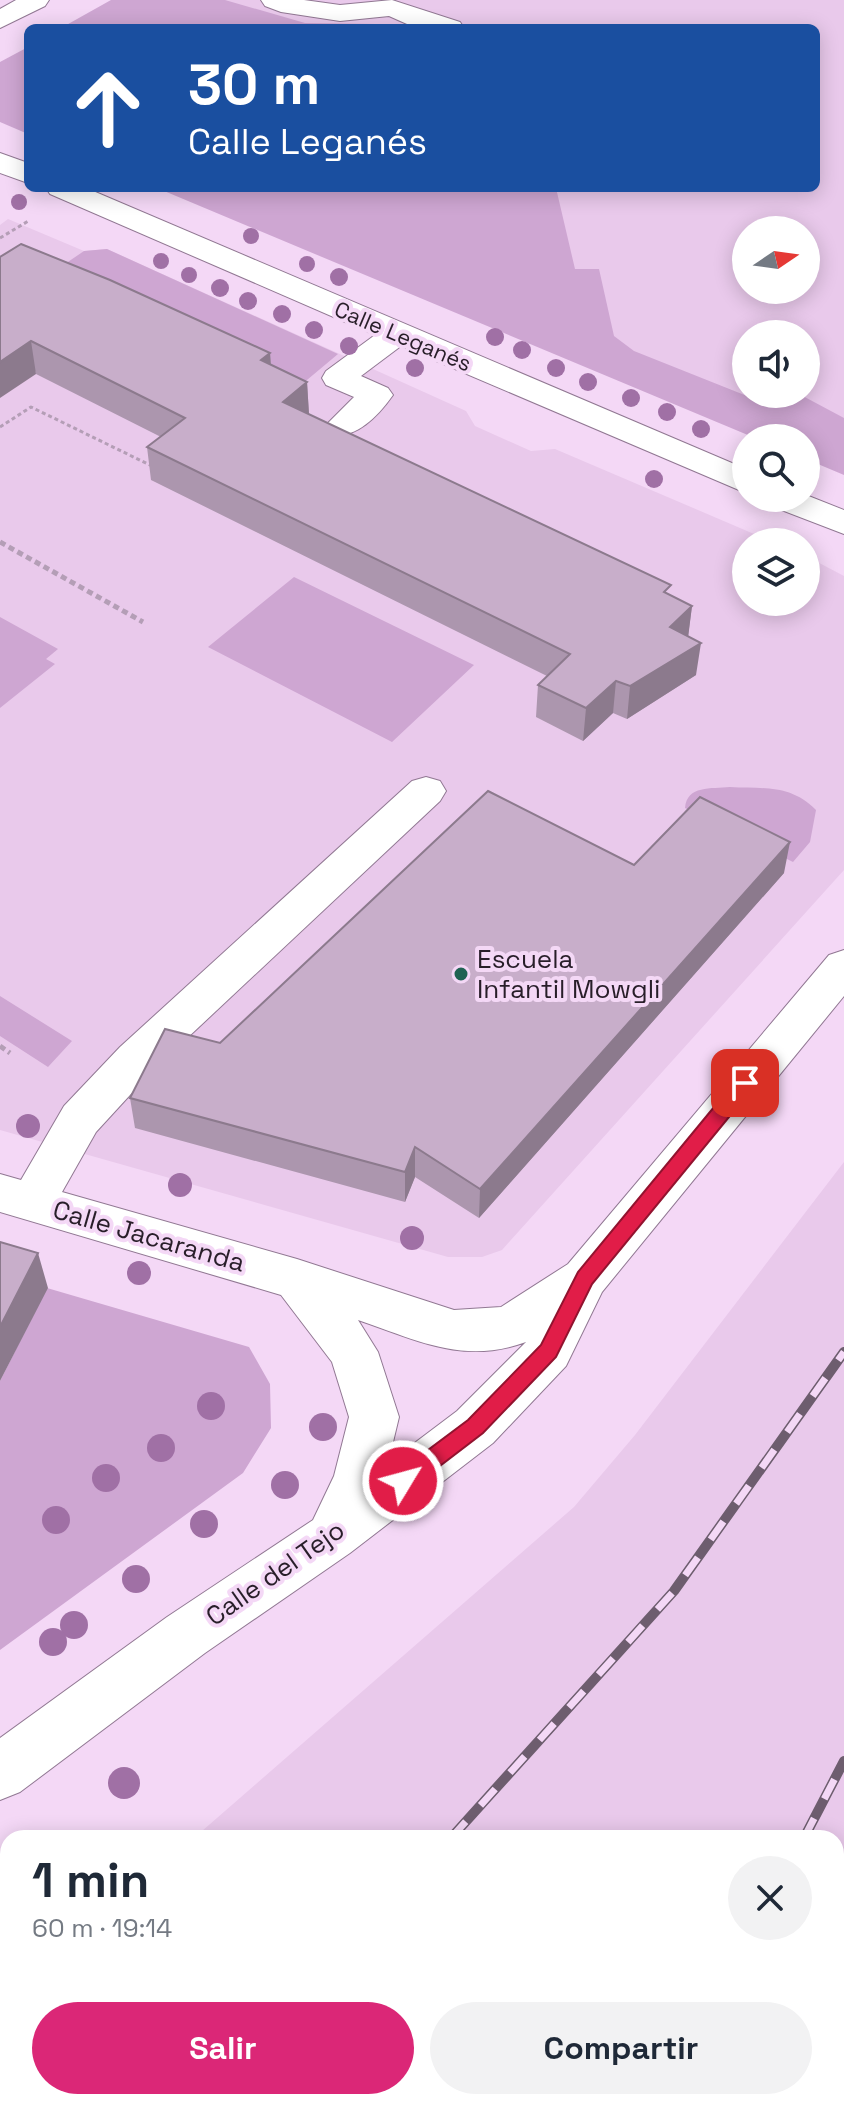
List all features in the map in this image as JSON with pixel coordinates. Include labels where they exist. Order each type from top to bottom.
[{"type":"street","points":[[0,20],[36,0]]},
{"type":"street","points":[[274,0],[290,6],[340,13],[396,4],[432,24]]},
{"type":"street","points":[[0,162],[24,172]]},
{"type":"street","name":"Calle Leganés","points":[[70,192],[732,476]]},
{"type":"street","points":[[341,427],[376,395],[338,378],[398,333]]},
{"type":"street","points":[[817,512],[844,523]]},
{"type":"street","points":[[16,1198],[80,1119],[136,1059],[426,791]]},
{"type":"street","points":[[585,1278],[844,966]]},
{"type":"street","name":"Calle Jacaranda","points":[[16,1198],[297,1279],[454,1331],[509,1327],[585,1278]]},
{"type":"street","name":"Calle del Tejo","points":[[0,1772],[186,1635],[332,1536],[475,1427],[549,1351],[585,1278]]},
{"type":"street","points":[[297,1279],[354,1352],[374,1417],[359,1479],[332,1536]]},
{"type":"path","points":[[0,427],[31,407],[158,469]]},
{"type":"path","points":[[0,542],[143,622]]},
{"type":"path","points":[[0,1046],[10,1053]]},
{"type":"shaded area","points":[[111,0],[225,0],[305,23],[375,24],[68,24]]},
{"type":"shaded area","points":[[157,0],[844,0],[844,474],[820,451],[820,424],[771,424],[189,192],[820,192],[820,24],[114,24]]},
{"type":"shaded area","points":[[24,49],[24,132],[0,122],[0,62]]},
{"type":"shaded area","points":[[167,192],[557,192],[575,269],[599,269],[614,336],[634,351],[732,390],[732,408],[820,408],[820,405],[844,418],[844,475],[820,465],[820,424],[732,424],[732,428]]},
{"type":"shaded area","points":[[8,219],[84,251],[107,249],[466,411],[475,426],[531,451],[555,449],[740,528],[732,528],[732,616],[820,616],[820,563],[844,576],[844,870],[502,1250],[482,1257],[448,1257],[0,1130],[0,225]]},
{"type":"shaded area","points":[[107,249],[338,354],[301,385],[56,270],[84,251]]},
{"type":"shaded area","points":[[294,577],[474,665],[392,742],[208,647]]},
{"type":"shaded area","points":[[0,617],[58,649],[46,659],[55,664],[0,708]]},
{"type":"shaded area","points":[[730,787],[787,792],[816,810],[810,842],[793,862],[685,808],[690,795],[695,792]]},
{"type":"shaded area","points":[[0,996],[72,1041],[48,1067],[0,1036]]},
{"type":"shaded area","points":[[844,1162],[844,1830],[203,1830],[574,1507],[635,1435]]},
{"type":"shaded area","points":[[47,1288],[249,1347],[270,1384],[271,1428],[243,1473],[0,1650],[0,1381]]},
{"type":"building","points":[[21,244],[110,280],[270,353],[261,360],[307,382],[283,402],[671,585],[664,592],[692,606],[670,627],[701,643],[630,686],[616,681],[586,708],[538,685],[570,654],[147,447],[185,418],[31,341],[0,362],[0,257]]},
{"type":"building","points":[[488,791],[634,865],[700,797],[790,842],[480,1189],[415,1147],[405,1172],[130,1098],[165,1029],[220,1043]]},
{"type":"building","points":[[0,1242],[38,1253],[0,1327]]},
{"type":"railway","points":[[458,1830],[674,1591],[844,1352]]},
{"type":"railway","points":[[808,1830],[844,1761]]},
{"type":"place","name":"Escuela Infantil Mowgli","points":[[461,974]]},
{"type":"route","points":[[403,1481],[475,1427],[549,1351],[585,1278],[745,1083]]}]
